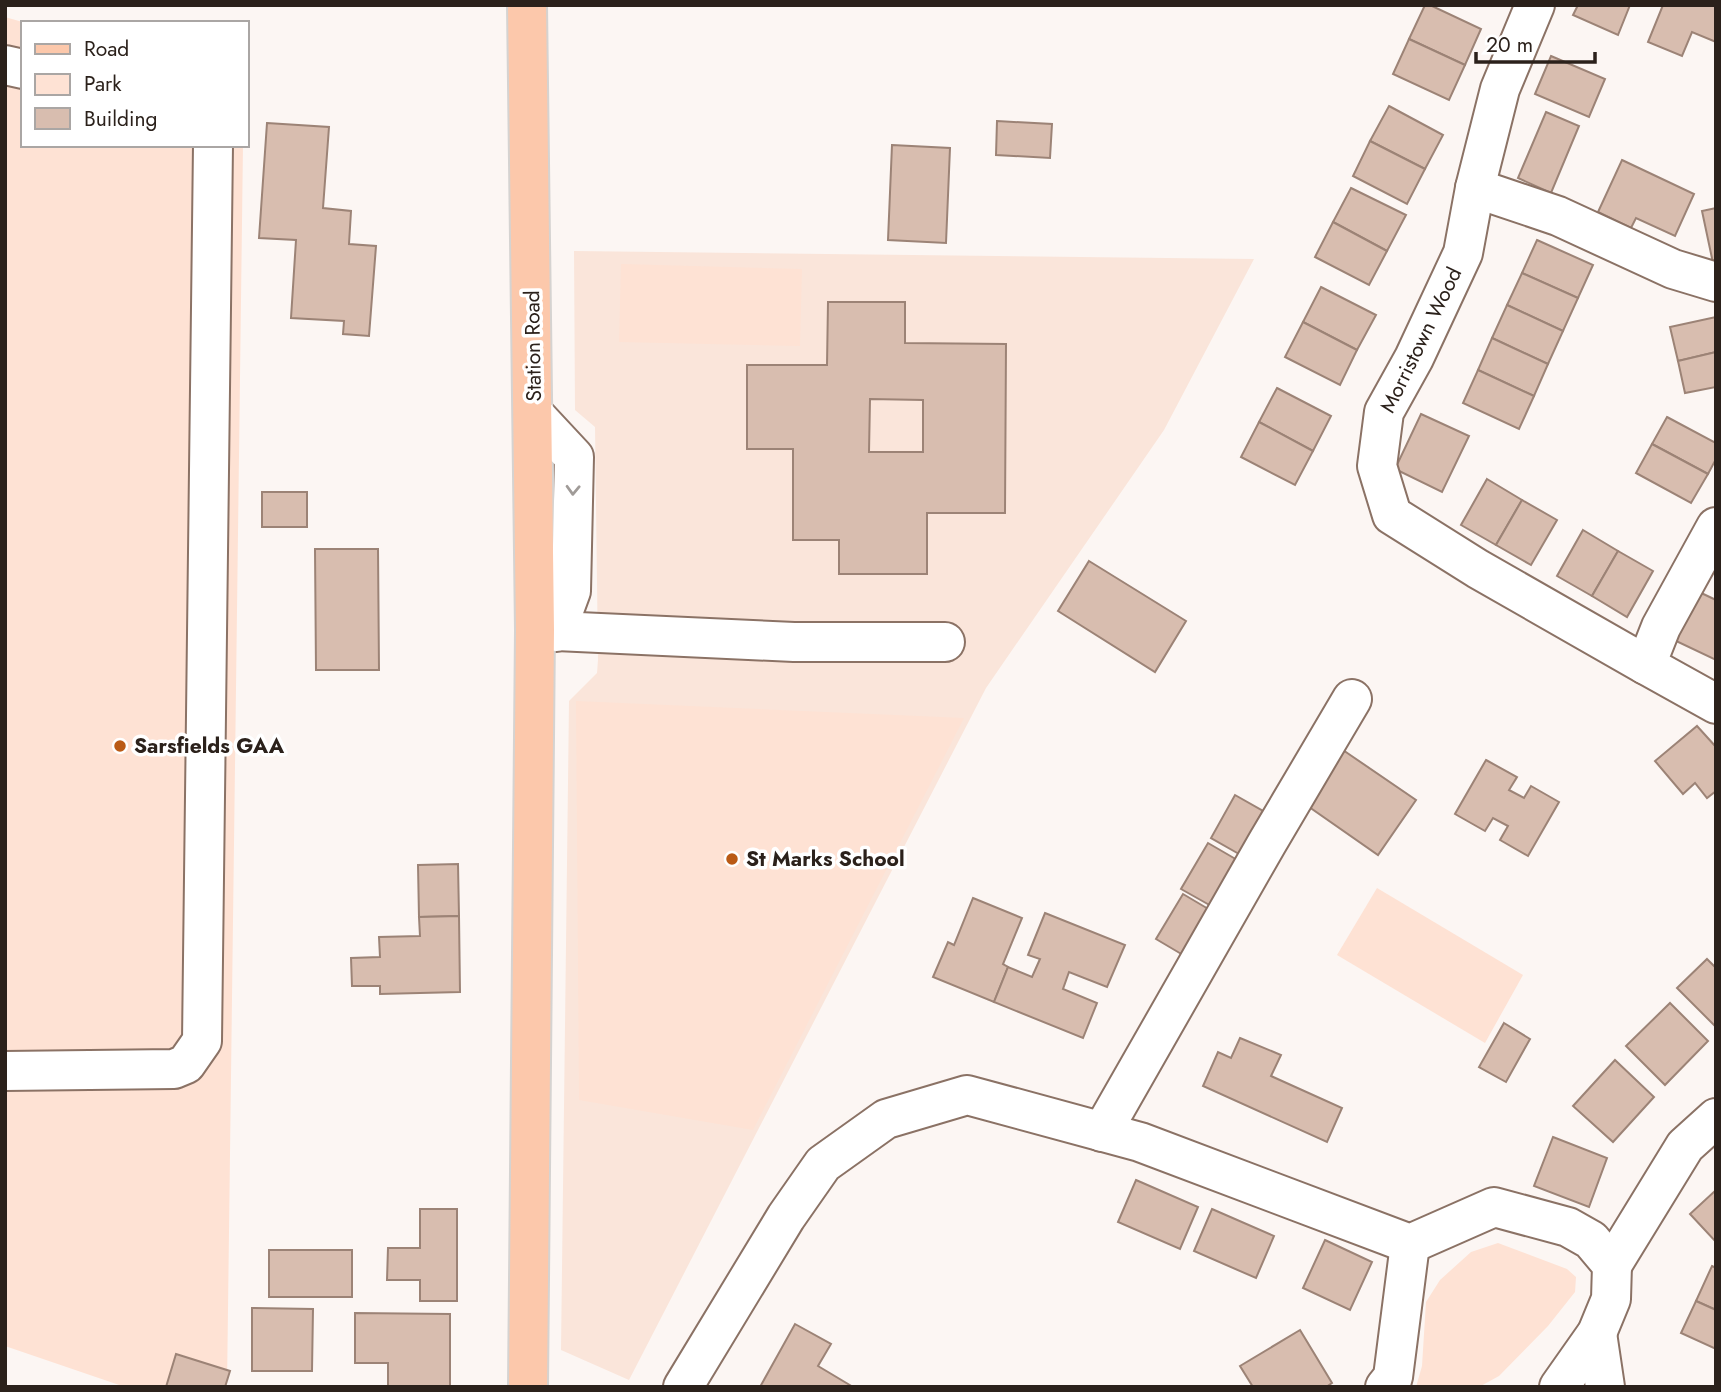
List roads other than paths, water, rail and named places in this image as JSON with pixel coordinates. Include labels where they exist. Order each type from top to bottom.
[{"type":"main road","name":"Station Road","points":[[527,5],[533,413],[546,631],[533,686],[528,1387]]},
{"type":"street","name":"Morristown Wood","points":[[1535,5],[1500,89],[1475,188],[1463,253],[1414,358],[1384,412],[1377,466],[1392,515],[1478,569],[1716,704]]},
{"type":"street","points":[[5,1071],[174,1069],[186,1064],[202,1041],[213,147]]},
{"type":"street","points":[[1475,188],[1558,216],[1673,269],[1716,282]]},
{"type":"street","points":[[1646,665],[1661,627],[1716,527]]},
{"type":"street","points":[[546,631],[794,642],[945,642]]},
{"type":"street","points":[[1102,1132],[1352,699]]},
{"type":"street","points":[[683,1387],[786,1217],[823,1164],[886,1119],[967,1095],[1140,1142],[1410,1244],[1494,1207],[1567,1227],[1591,1241],[1612,1265]]},
{"type":"street","points":[[1559,1387],[1597,1333],[1612,1299],[1612,1265],[1685,1146],[1716,1118]]},
{"type":"street","points":[[1385,1387],[1393,1377],[1410,1244]]},
{"type":"street","points":[[1597,1333],[1605,1387]]},
{"type":"place","name":"Sarsfields GAA","points":[[120,746]]},
{"type":"place","name":"St Marks School","points":[[732,859]]}]
